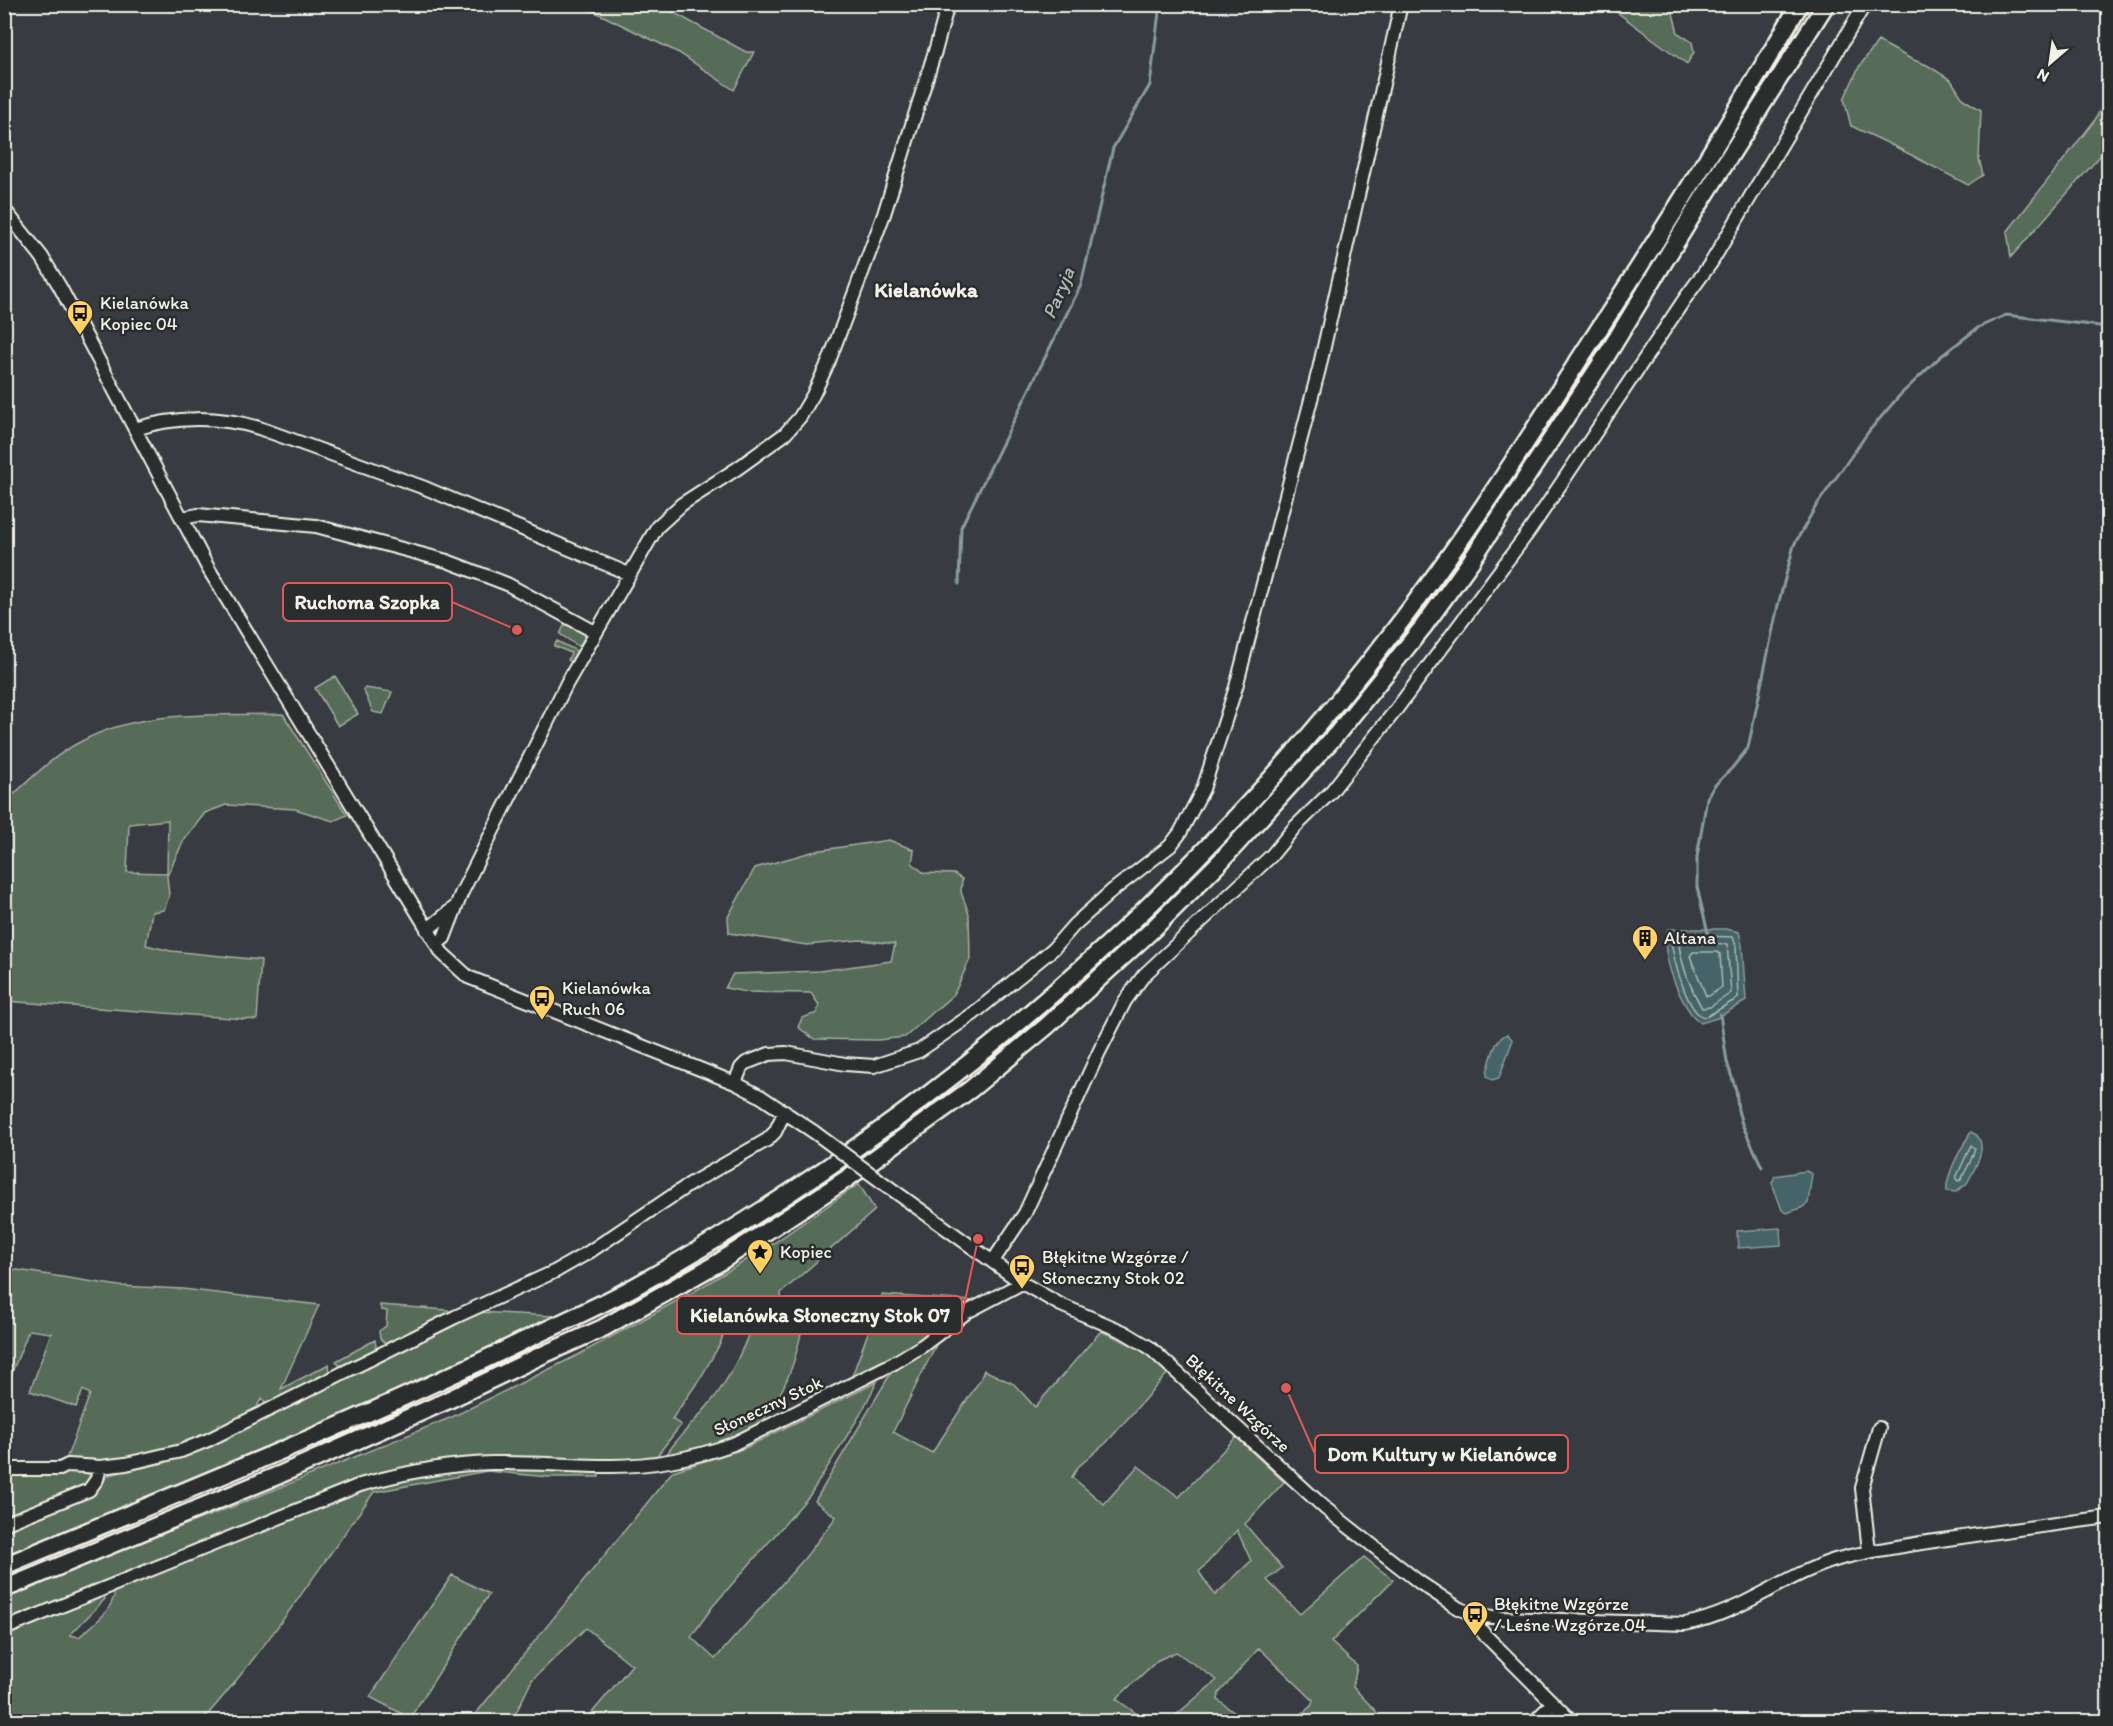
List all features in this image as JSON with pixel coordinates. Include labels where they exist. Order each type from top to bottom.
[{"type":"highway","points":[[4,1566],[339,1426],[591,1310],[633,1288],[748,1220],[882,1129],[946,1081],[1111,942],[1201,855],[1324,717],[1391,635],[1452,553],[1688,190],[1800,4]]},
{"type":"highway","points":[[4,1589],[279,1475],[603,1328],[718,1263],[845,1180],[971,1089],[1047,1026],[1152,930],[1220,862],[1336,735],[1423,627],[1471,561],[1605,358],[1826,4]]},
{"type":"street","points":[[436,944],[444,938],[455,907],[567,682],[657,527],[682,504],[785,434],[800,417],[813,395],[829,362],[884,214],[948,4]]},
{"type":"street","points":[[735,1083],[741,1068],[769,1054],[786,1053],[845,1065],[874,1066],[919,1052],[973,1014],[1053,949],[1074,925],[1113,890],[1170,846],[1180,833],[1203,789],[1236,687],[1319,369],[1401,4]]},
{"type":"street","points":[[993,1261],[1025,1214],[1099,1052],[1125,1001],[1144,975],[1271,856],[1294,828],[1330,793],[1395,711],[1511,555],[1711,263],[1865,4]]},
{"type":"street","name":"Błękitne Wzgórze","points":[[4,209],[42,257],[54,277],[236,616],[427,930],[457,969],[484,985],[735,1083],[785,1111],[1022,1283],[1061,1305],[1124,1332],[1149,1347],[1326,1509],[1443,1600],[1472,1614]]},
{"type":"street","points":[[135,429],[176,419],[237,421],[425,488],[629,574]]},
{"type":"street","points":[[182,518],[198,515],[316,526],[447,561],[507,584],[595,632]]},
{"type":"street","points":[[427,930],[455,907]]},
{"type":"street","points":[[4,1469],[100,1467],[152,1459],[208,1440],[455,1317],[556,1271],[589,1252],[690,1184],[767,1140],[775,1132],[785,1111]]},
{"type":"street","name":"Słoneczny Stok","points":[[4,1629],[360,1485],[392,1476],[490,1463],[613,1466],[649,1464],[707,1453],[757,1434],[862,1381],[922,1346],[967,1312],[1022,1283]]},
{"type":"street","points":[[1869,1551],[1862,1488],[1879,1428]]},
{"type":"street","points":[[4,1524],[88,1490],[97,1479],[100,1467]]},
{"type":"street","points":[[1572,1722],[1485,1635],[1476,1624],[1472,1614],[1500,1618],[1685,1624],[1729,1612],[1800,1574],[1832,1561],[1869,1551],[2109,1517]]},
{"type":"street","points":[[1534,1722],[1553,1703]]},
{"type":"green space","points":[[581,5],[660,5],[746,52],[754,52],[734,90],[679,53]]},
{"type":"green space","points":[[1607,5],[1671,5],[1678,33],[1692,42],[1694,52],[1687,64]]},
{"type":"green space","points":[[1878,41],[1927,65],[1951,80],[1963,99],[1981,110],[1979,159],[1983,175],[1968,185],[1851,126],[1844,99],[1859,67]]},
{"type":"green space","points":[[2108,93],[2108,147],[2011,257],[2007,232],[2095,120]]},
{"type":"green space","points":[[567,620],[587,632],[579,647],[560,634]]},
{"type":"green space","points":[[557,641],[577,651],[571,661],[568,660],[571,653],[554,646]]},
{"type":"green space","points":[[335,676],[358,714],[338,726],[315,688]]},
{"type":"green space","points":[[363,689],[392,692],[383,714],[373,712]]},
{"type":"green space","points":[[283,714],[347,815],[333,821],[295,809],[226,805],[205,813],[184,840],[167,876],[169,896],[164,910],[152,912],[146,945],[171,951],[261,960],[257,1020],[5,1001],[5,802],[59,755],[103,731],[153,719],[179,716]],"holes":[[[168,820],[167,873],[127,872],[129,824]]]},
{"type":"green space","points":[[889,840],[914,850],[912,863],[924,873],[954,874],[962,879],[961,892],[969,914],[970,959],[954,994],[905,1037],[878,1040],[814,1039],[798,1027],[802,1018],[817,1013],[819,1005],[811,993],[746,992],[725,988],[733,974],[819,971],[891,961],[895,944],[860,940],[807,945],[729,933],[728,917],[755,868],[815,851]]},
{"type":"green space","points":[[859,1184],[875,1210],[781,1293],[782,1307],[805,1308],[800,1336],[783,1389],[763,1422],[750,1434],[719,1445],[665,1457],[717,1394],[731,1372],[756,1311],[724,1332],[720,1344],[701,1377],[672,1419],[681,1425],[655,1458],[403,1470],[5,1625],[5,1599],[89,1562],[242,1503],[452,1417],[578,1355],[693,1292],[768,1247]]},
{"type":"green space","points":[[5,1268],[119,1286],[183,1289],[319,1305],[281,1389],[329,1364],[330,1374],[266,1405],[262,1399],[258,1404],[259,1409],[224,1427],[220,1423],[217,1426],[218,1429],[173,1448],[139,1457],[71,1462],[67,1457],[90,1394],[83,1390],[76,1407],[30,1391],[51,1333],[29,1330],[5,1390]]},
{"type":"green space","points":[[882,1295],[974,1301],[980,1299],[928,1336],[849,1384]]},
{"type":"green space","points":[[380,1305],[450,1312],[386,1345],[380,1338],[379,1331],[386,1326],[387,1311],[381,1310]]},
{"type":"green space","points":[[475,1312],[555,1316],[352,1412],[5,1556],[5,1528],[96,1492],[108,1475],[164,1463],[204,1448]]},
{"type":"green space","points":[[1101,1331],[1137,1348],[1161,1366],[1167,1374],[1107,1442],[1078,1467],[1072,1477],[1104,1504],[1138,1466],[1179,1497],[1236,1437],[1284,1482],[1245,1524],[1282,1568],[1267,1580],[1300,1614],[1364,1557],[1393,1580],[1331,1642],[1357,1666],[1353,1687],[1385,1721],[1293,1721],[1311,1706],[1313,1700],[1259,1648],[1219,1693],[1218,1700],[1245,1721],[1169,1721],[1217,1680],[1176,1652],[1158,1660],[1116,1699],[1147,1721],[585,1721],[632,1665],[586,1628],[532,1680],[512,1721],[469,1722],[673,1471],[743,1449],[877,1382],[860,1415],[810,1495],[713,1606],[691,1637],[715,1659],[804,1559],[836,1517],[815,1501],[892,1371],[938,1341],[893,1432],[932,1453],[980,1380],[984,1370],[1014,1384],[1035,1407]],"holes":[[[1237,1530],[1251,1561],[1215,1595],[1199,1572]]]},
{"type":"green space","points":[[375,1340],[376,1347],[373,1352],[340,1366],[336,1361]]},
{"type":"green space","points":[[484,1466],[597,1470],[599,1477],[548,1477],[487,1471],[374,1492],[269,1638],[202,1721],[5,1721],[4,1634],[105,1595],[105,1599],[70,1635],[79,1637],[107,1611],[115,1591],[128,1584],[227,1544],[271,1530],[274,1525],[343,1496],[391,1481]]},
{"type":"green space","points":[[85,1472],[90,1475],[89,1481],[83,1487],[5,1519],[5,1473]]},
{"type":"green space","points":[[452,1575],[489,1594],[410,1718],[370,1697]]},
{"type":"water","points":[[1668,929],[1726,929],[1739,932],[1746,1001],[1717,1018],[1701,1023],[1694,1017],[1673,979],[1666,950],[1665,938]]},
{"type":"water","points":[[1507,1034],[1512,1042],[1499,1078],[1492,1080],[1487,1076],[1487,1072],[1492,1056],[1499,1040]]},
{"type":"water","points":[[1971,1132],[1980,1141],[1981,1148],[1977,1163],[1966,1184],[1956,1192],[1947,1191],[1952,1169]]},
{"type":"water","points":[[1806,1171],[1812,1174],[1808,1203],[1787,1213],[1782,1210],[1772,1183],[1775,1176]]},
{"type":"water","points":[[1780,1228],[1781,1245],[1738,1248],[1737,1231]]},
{"type":"waterway","name":"Paryja","points":[[959,584],[961,527],[1081,285],[1113,148],[1150,85],[1160,4]]},
{"type":"waterway","points":[[1708,933],[1697,887],[1697,857],[1707,798],[1714,786],[1748,748],[1778,605],[1794,545],[1816,506],[1869,431],[1900,395],[1940,357],[1979,327],[2006,315],[2108,327]]},
{"type":"waterway","points":[[1720,1014],[1727,1062],[1736,1090],[1738,1110],[1762,1167]]},
{"type":"place","name":"Kielanówka Kopiec 04","points":[[80,336]]},
{"type":"place","name":"Ruchoma Szopka","points":[[517,630]]},
{"type":"place","name":"Altana","points":[[1645,961]]},
{"type":"place","name":"Kielanówka Ruch 06","points":[[542,1021]]},
{"type":"place","name":"Kielanówka Słoneczny Stok 07","points":[[978,1239]]},
{"type":"place","name":"Kopiec","points":[[760,1275]]},
{"type":"place","name":"Błękitne Wzgórze / Słoneczny Stok 02","points":[[1022,1290]]},
{"type":"place","name":"Dom Kultury w Kielanówce","points":[[1286,1388]]},
{"type":"place","name":"Błękitne Wzgórze / Leśne Wzgórze 04","points":[[1475,1637]]},
{"type":"district","name":"Kielanówka","points":[[926,290]]}]
